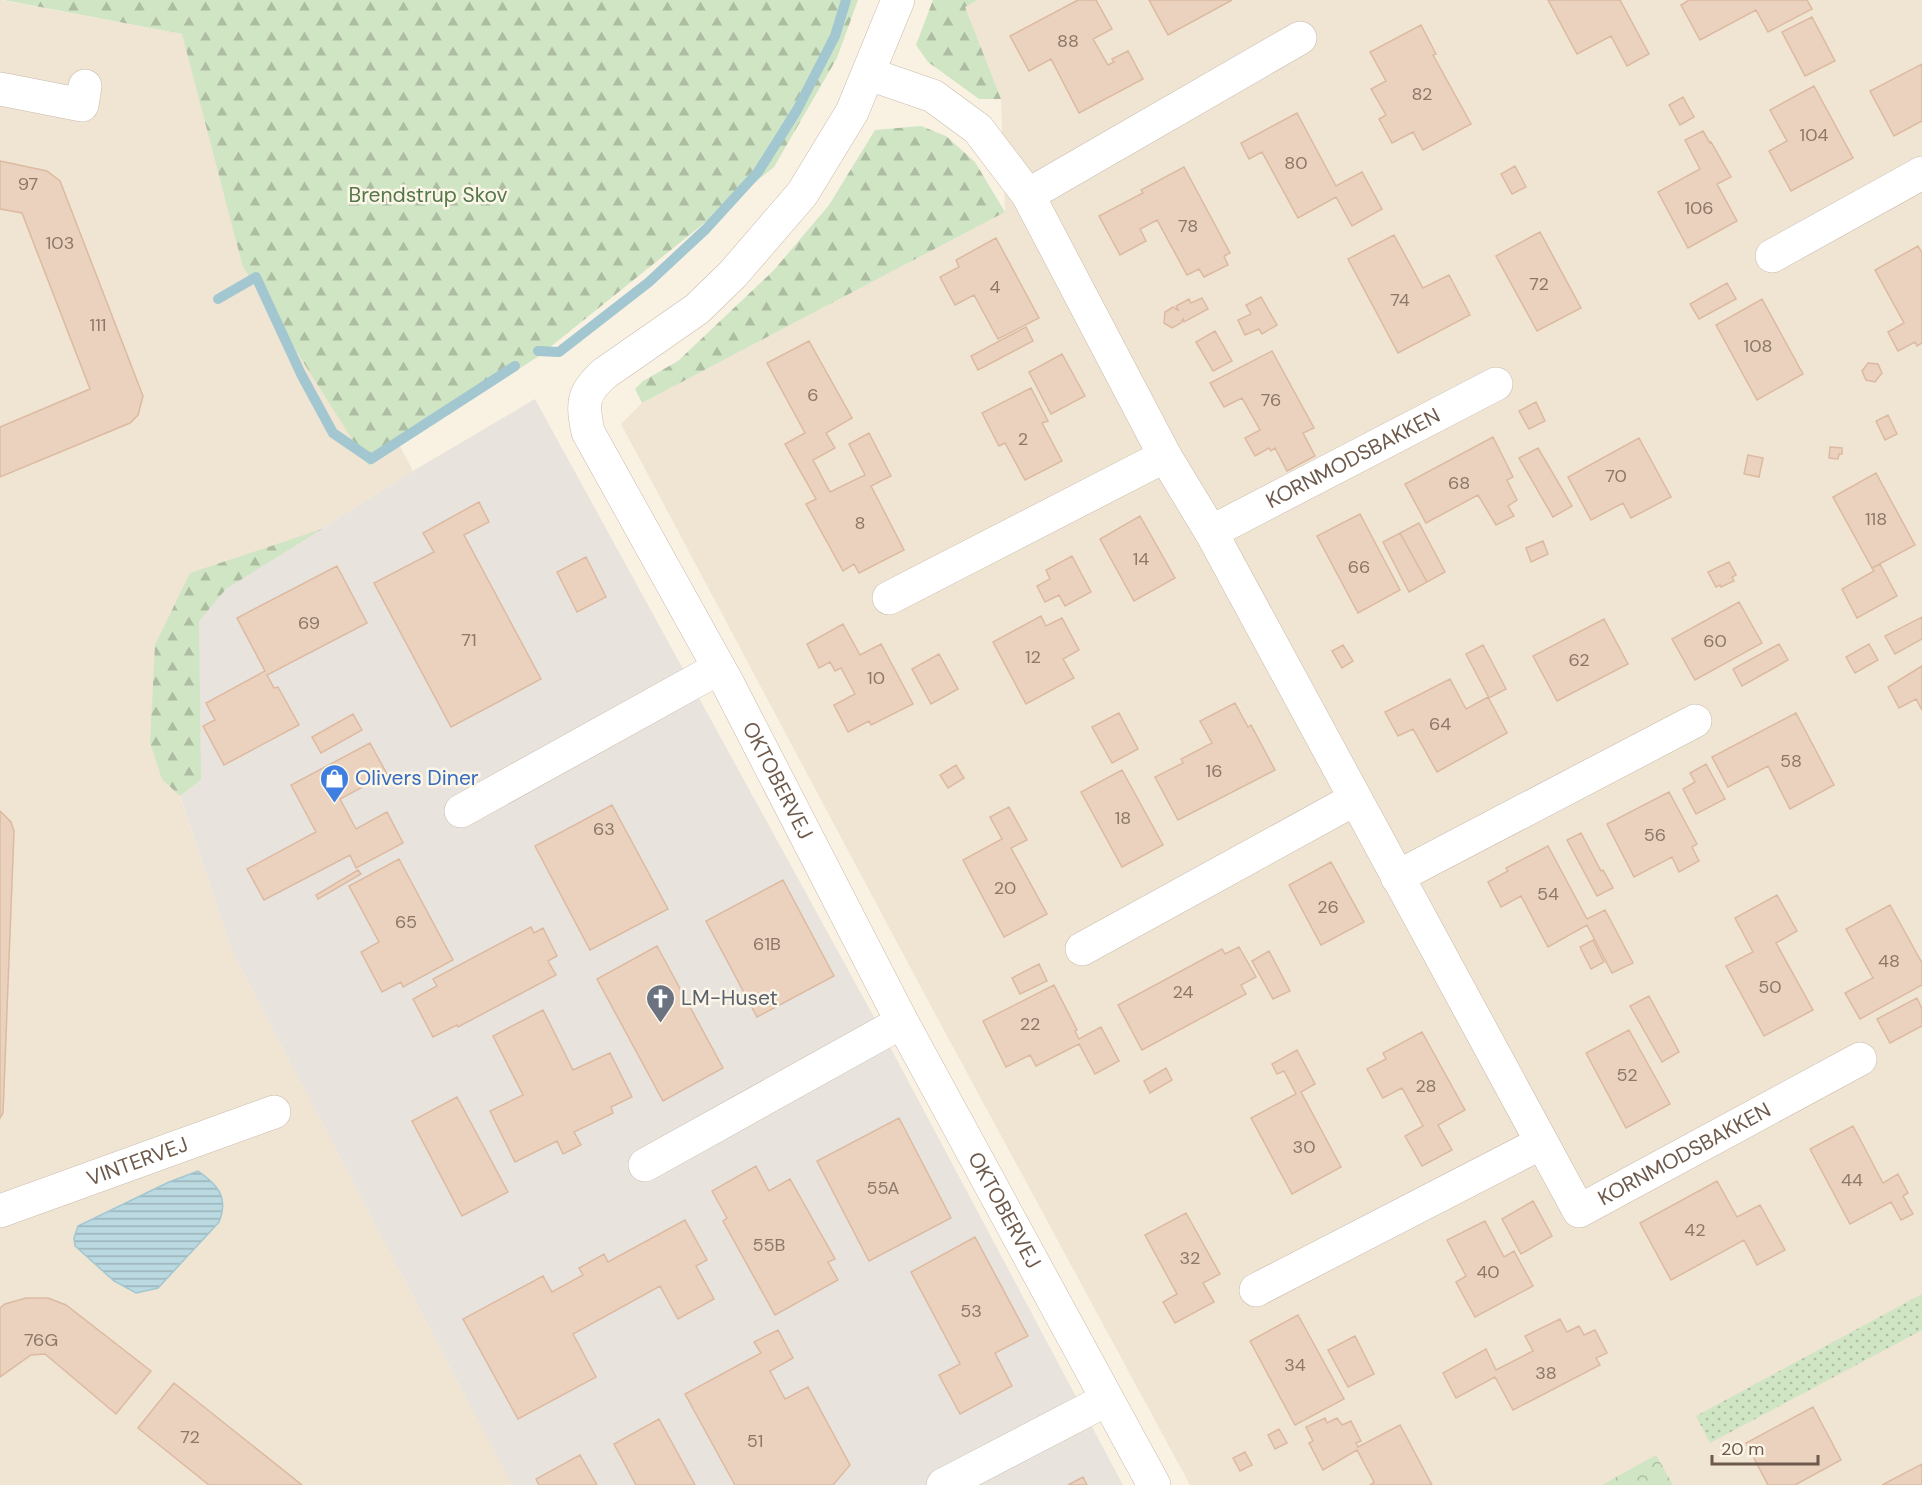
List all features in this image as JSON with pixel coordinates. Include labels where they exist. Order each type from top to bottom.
[{"type":"street","points":[[869,74],[898,0]]},
{"type":"street","points":[[1028,195],[1300,38]]},
{"type":"street","name":"KORNMODSBAKKEN","points":[[869,74],[933,96],[978,129],[1028,195],[1165,456],[1211,532],[1579,1211],[1860,1059]]},
{"type":"street","name":"OKTOBERVEJ","points":[[869,74],[852,112],[802,194],[746,260],[697,309],[592,384],[584,399],[584,416],[588,432],[719,668],[902,1022],[1154,1485]]},
{"type":"street","points":[[0,89],[82,105],[85,86]]},
{"type":"street","points":[[1772,256],[1922,173]]},
{"type":"street","name":"KORNMODSBAKKEN","points":[[1211,532],[1496,384]]},
{"type":"street","points":[[889,598],[1165,456]]},
{"type":"street","points":[[461,811],[719,668]]},
{"type":"street","points":[[1397,876],[1695,721]]},
{"type":"street","points":[[1082,950],[1355,799]]},
{"type":"street","points":[[645,1165],[902,1022]]},
{"type":"street","name":"VINTERVEJ","points":[[0,1211],[274,1112]]},
{"type":"street","points":[[1256,1290],[1541,1143]]},
{"type":"street","points":[[943,1485],[1106,1400]]},
{"type":"shaded area","points":[[0,0],[182,34],[413,471],[226,589],[201,780],[180,797],[233,953],[512,1485],[0,1485]]},
{"type":"shaded area","points":[[978,0],[1922,0],[1922,1485],[1190,1485],[926,997],[621,424],[642,403],[1005,212],[1001,99],[964,7]]},
{"type":"shaded area","points":[[535,399],[880,1028],[1123,1485],[512,1485],[233,953],[180,796],[201,780],[199,621],[226,589],[413,471]]},
{"type":"green space","name":"Brendstrup Skov","points":[[3,0],[858,0],[837,58],[774,167],[539,356],[369,466],[243,267],[182,34]]},
{"type":"green space","points":[[933,0],[978,0],[965,7],[1001,99],[979,99],[928,62],[916,45]]},
{"type":"green space","points":[[921,126],[946,136],[975,162],[1005,212],[642,403],[635,389],[643,381],[678,361],[774,270],[829,205],[875,130]]},
{"type":"green space","points":[[322,529],[226,589],[199,621],[201,780],[180,796],[162,779],[150,743],[155,645],[190,573]]},
{"type":"green space","points":[[1922,1294],[1922,1330],[1710,1443],[1696,1416]]},
{"type":"green space","points":[[1656,1455],[1673,1485],[1602,1485]]},
{"type":"water","points":[[198,1171],[220,1192],[223,1205],[219,1222],[158,1288],[136,1293],[114,1281],[75,1246],[74,1238],[78,1226],[169,1182]]},
{"type":"building","points":[[1078,0],[1096,0],[1112,29],[1093,39],[1108,65],[1114,62],[1112,59],[1128,51],[1143,79],[1079,113],[1051,59],[1029,71],[1010,36]]},
{"type":"building","points":[[1149,0],[1232,0],[1168,35]]},
{"type":"building","points":[[1548,0],[1620,0],[1649,54],[1627,66],[1611,36],[1577,54]]},
{"type":"building","points":[[1689,0],[1807,0],[1812,9],[1768,32],[1756,10],[1700,40],[1681,5]]},
{"type":"building","points":[[1812,17],[1835,61],[1805,76],[1782,32]]},
{"type":"building","points":[[1421,25],[1436,54],[1433,55],[1471,124],[1423,150],[1413,132],[1392,143],[1379,119],[1386,115],[1371,89],[1386,81],[1370,52]]},
{"type":"building","points":[[1922,64],[1922,121],[1894,136],[1870,91]]},
{"type":"building","points":[[1814,86],[1853,158],[1791,191],[1769,151],[1787,141],[1770,110]]},
{"type":"building","points":[[1683,97],[1694,117],[1680,125],[1669,105]]},
{"type":"building","points":[[1297,113],[1336,186],[1362,172],[1382,209],[1352,226],[1336,197],[1298,218],[1262,152],[1249,159],[1241,143]]},
{"type":"building","points":[[1703,131],[1731,177],[1717,184],[1737,221],[1688,248],[1658,192],[1700,169],[1685,140]]},
{"type":"building","points":[[0,161],[47,171],[60,181],[143,396],[138,415],[130,423],[0,477],[0,427],[90,389],[22,213],[0,209]]},
{"type":"building","points":[[1515,166],[1526,187],[1512,194],[1501,174]]},
{"type":"building","points":[[1184,167],[1230,253],[1224,256],[1228,265],[1204,277],[1199,269],[1187,275],[1157,220],[1140,229],[1146,241],[1120,255],[1099,216],[1143,193],[1141,190]]},
{"type":"building","points":[[1540,232],[1581,308],[1537,331],[1496,256]]},
{"type":"building","points":[[1394,235],[1423,288],[1449,275],[1470,315],[1398,353],[1348,259]]},
{"type":"building","points":[[996,238],[1039,318],[998,339],[974,295],[955,305],[940,277],[959,267],[956,260]]},
{"type":"building","points":[[1918,246],[1922,253],[1922,343],[1917,346],[1915,342],[1898,351],[1888,332],[1904,323],[1875,270]]},
{"type":"building","points":[[1727,283],[1736,299],[1699,319],[1690,304]]},
{"type":"building","points":[[1261,297],[1277,325],[1262,334],[1259,329],[1245,335],[1238,320],[1251,314],[1246,305]]},
{"type":"building","points":[[1202,298],[1208,309],[1184,322],[1183,319],[1181,323],[1172,328],[1164,323],[1165,312],[1173,307],[1179,311],[1176,306],[1189,299],[1191,303]]},
{"type":"building","points":[[1762,299],[1803,374],[1757,400],[1716,325]]},
{"type":"building","points":[[1026,327],[1033,341],[978,370],[971,356]]},
{"type":"building","points":[[1215,331],[1232,361],[1213,371],[1196,342]]},
{"type":"building","points":[[809,341],[852,418],[826,433],[835,448],[813,460],[830,492],[865,475],[849,444],[869,433],[891,476],[871,486],[904,550],[859,573],[854,564],[843,571],[806,504],[816,499],[785,444],[805,433],[767,363]]},
{"type":"building","points":[[1272,351],[1314,428],[1303,433],[1315,456],[1287,471],[1275,448],[1271,451],[1269,448],[1255,456],[1245,438],[1260,430],[1242,398],[1224,407],[1210,383]]},
{"type":"building","points":[[1062,354],[1085,396],[1051,414],[1029,372]]},
{"type":"building","points":[[1868,363],[1878,364],[1882,373],[1875,382],[1866,380],[1862,371]]},
{"type":"building","points":[[1031,388],[1048,421],[1042,423],[1062,461],[1025,480],[1005,443],[999,446],[982,413]]},
{"type":"building","points":[[1536,402],[1545,421],[1529,429],[1519,411]]},
{"type":"building","points":[[1888,415],[1897,434],[1885,440],[1876,421]]},
{"type":"building","points":[[1493,437],[1513,477],[1507,480],[1517,500],[1508,506],[1514,516],[1496,525],[1478,495],[1426,523],[1405,484]]},
{"type":"building","points":[[1639,438],[1671,497],[1631,518],[1623,503],[1591,520],[1568,477]]},
{"type":"building","points":[[1830,447],[1842,448],[1842,454],[1839,454],[1838,459],[1829,458]]},
{"type":"building","points":[[1538,448],[1572,506],[1553,517],[1519,458]]},
{"type":"building","points":[[1748,455],[1763,458],[1759,477],[1744,474]]},
{"type":"building","points":[[1876,473],[1915,545],[1872,568],[1833,497]]},
{"type":"building","points":[[479,502],[489,522],[464,535],[541,679],[451,727],[374,583],[434,552],[423,533]]},
{"type":"building","points":[[1360,514],[1400,590],[1358,613],[1317,536]]},
{"type":"building","points":[[1140,516],[1175,578],[1134,601],[1100,539]]},
{"type":"building","points":[[1419,523],[1445,572],[1427,582],[1400,533]]},
{"type":"building","points":[[1400,533],[1427,582],[1409,592],[1383,542]]},
{"type":"building","points":[[1543,541],[1548,554],[1531,562],[1526,548]]},
{"type":"building","points":[[1072,556],[1091,592],[1065,606],[1059,595],[1045,602],[1037,586],[1050,579],[1046,570]]},
{"type":"building","points":[[586,557],[606,597],[577,612],[557,572]]},
{"type":"building","points":[[1729,562],[1736,575],[1732,577],[1734,581],[1716,587],[1708,572]]},
{"type":"building","points":[[1880,564],[1897,596],[1857,618],[1842,589],[1874,571],[1872,568]]},
{"type":"building","points":[[337,566],[367,623],[267,675],[274,688],[278,687],[299,725],[224,765],[203,726],[215,720],[206,703],[265,671],[237,618]]},
{"type":"building","points":[[1739,602],[1762,643],[1695,680],[1672,639]]},
{"type":"building","points":[[1041,616],[1046,626],[1062,618],[1079,650],[1063,659],[1074,678],[1026,704],[993,642]]},
{"type":"building","points":[[1922,617],[1922,639],[1895,654],[1885,636]]},
{"type":"building","points":[[1604,619],[1628,664],[1557,701],[1533,656]]},
{"type":"building","points":[[843,624],[860,655],[881,644],[913,704],[871,725],[869,721],[848,732],[834,705],[855,694],[841,668],[835,671],[830,662],[819,668],[807,644]]},
{"type":"building","points":[[1779,644],[1788,660],[1742,686],[1733,669]]},
{"type":"building","points":[[1869,644],[1878,660],[1855,673],[1846,657]]},
{"type":"building","points":[[1343,645],[1353,661],[1342,668],[1332,651]]},
{"type":"building","points":[[1483,645],[1506,689],[1489,698],[1466,654]]},
{"type":"building","points":[[939,654],[958,689],[931,704],[912,669]]},
{"type":"building","points":[[1922,666],[1922,710],[1916,699],[1899,708],[1888,687]]},
{"type":"building","points":[[1450,679],[1466,709],[1488,697],[1507,733],[1437,772],[1413,729],[1398,736],[1385,712]]},
{"type":"building","points":[[1235,703],[1248,727],[1251,725],[1275,770],[1178,820],[1155,777],[1183,763],[1181,759],[1212,743],[1200,721]]},
{"type":"building","points":[[1119,713],[1138,749],[1112,763],[1092,727]]},
{"type":"building","points":[[1796,713],[1834,785],[1790,809],[1768,766],[1728,787],[1712,757]]},
{"type":"building","points":[[353,714],[362,730],[321,753],[312,737]]},
{"type":"building","points":[[370,743],[387,774],[340,799],[356,829],[387,812],[403,843],[356,868],[350,855],[264,900],[247,869],[316,832],[291,785]]},
{"type":"building","points":[[1706,764],[1725,799],[1696,814],[1683,789],[1695,782],[1690,773]]},
{"type":"building","points":[[956,765],[964,778],[948,788],[940,775]]},
{"type":"building","points":[[1122,770],[1163,845],[1122,867],[1081,792]]},
{"type":"building","points":[[1669,792],[1697,844],[1692,847],[1699,861],[1679,872],[1672,857],[1634,877],[1607,824]]},
{"type":"building","points":[[612,805],[668,909],[590,950],[535,846]]},
{"type":"building","points":[[1009,807],[1027,840],[1011,848],[1047,914],[1004,937],[963,860],[1002,839],[990,817]]},
{"type":"building","points":[[0,811],[11,822],[14,831],[3,1113],[0,1118]]},
{"type":"building","points":[[1581,833],[1601,871],[1603,870],[1613,888],[1597,896],[1567,840]]},
{"type":"building","points":[[1548,846],[1587,919],[1605,910],[1633,963],[1612,973],[1587,925],[1548,947],[1521,896],[1501,907],[1488,882],[1508,871],[1506,868]]},
{"type":"building","points":[[399,859],[453,960],[403,987],[401,982],[382,992],[361,952],[379,942],[349,886]]},
{"type":"building","points":[[1331,862],[1364,922],[1321,945],[1289,885]]},
{"type":"building","points":[[358,870],[361,874],[318,899],[316,895]]},
{"type":"building","points":[[783,880],[834,976],[757,1017],[706,921]]},
{"type":"building","points":[[1777,895],[1797,931],[1776,943],[1813,1010],[1764,1036],[1726,966],[1753,952],[1735,918]]},
{"type":"building","points":[[1890,905],[1922,963],[1922,985],[1860,1019],[1845,993],[1873,978],[1846,929]]},
{"type":"building","points":[[531,927],[534,933],[543,928],[557,956],[548,961],[556,975],[458,1027],[457,1025],[433,1037],[413,999],[437,986],[433,979]]},
{"type":"building","points":[[1593,940],[1604,962],[1591,969],[1580,947]]},
{"type":"building","name":"LM-Huset","points":[[657,946],[723,1068],[663,1101],[597,979]]},
{"type":"building","points":[[1239,947],[1256,977],[1241,985],[1246,994],[1142,1050],[1118,1005],[1222,949],[1225,954]]},
{"type":"building","points":[[1269,951],[1290,991],[1273,999],[1252,961]]},
{"type":"building","points":[[1039,964],[1047,981],[1020,994],[1012,978]]},
{"type":"building","points":[[1054,985],[1077,1030],[1075,1031],[1079,1039],[1101,1027],[1119,1061],[1095,1074],[1079,1044],[1036,1066],[1030,1055],[1006,1067],[983,1021]]},
{"type":"building","points":[[1649,996],[1679,1052],[1662,1062],[1630,1006]]},
{"type":"building","points":[[1917,998],[1922,1009],[1922,1026],[1890,1043],[1877,1019]]},
{"type":"building","points":[[543,1010],[573,1070],[610,1053],[632,1097],[611,1107],[613,1113],[574,1132],[581,1145],[563,1154],[557,1141],[515,1162],[490,1111],[523,1095],[493,1036]]},
{"type":"building","points":[[1629,1030],[1670,1104],[1626,1128],[1586,1053]]},
{"type":"building","points":[[1422,1032],[1465,1110],[1438,1125],[1452,1150],[1422,1166],[1405,1136],[1423,1126],[1402,1088],[1383,1098],[1367,1069],[1386,1059],[1383,1053]]},
{"type":"building","points":[[1297,1050],[1315,1084],[1301,1092],[1341,1167],[1292,1194],[1251,1118],[1296,1094],[1284,1071],[1277,1074],[1272,1064]]},
{"type":"building","points":[[1166,1068],[1172,1080],[1150,1093],[1144,1081]]},
{"type":"building","points":[[457,1097],[508,1192],[462,1216],[412,1121]]},
{"type":"building","points":[[899,1118],[951,1218],[869,1261],[817,1161]]},
{"type":"building","points":[[1853,1126],[1883,1183],[1898,1174],[1908,1193],[1903,1196],[1913,1214],[1901,1220],[1891,1202],[1850,1224],[1810,1149]]},
{"type":"building","points":[[756,1166],[769,1191],[790,1179],[835,1259],[828,1262],[838,1280],[775,1315],[723,1221],[727,1218],[712,1191]]},
{"type":"building","points":[[1717,1181],[1737,1217],[1760,1205],[1785,1250],[1757,1265],[1744,1240],[1671,1280],[1640,1223]]},
{"type":"building","points":[[1533,1201],[1552,1236],[1521,1254],[1502,1219]]},
{"type":"building","points":[[1186,1213],[1220,1274],[1203,1283],[1214,1302],[1175,1323],[1163,1302],[1177,1294],[1145,1235]]},
{"type":"building","points":[[685,1220],[707,1260],[696,1266],[714,1299],[678,1319],[660,1286],[573,1334],[596,1377],[518,1419],[463,1319],[543,1276],[552,1292],[583,1275],[579,1268],[604,1254],[608,1262]]},
{"type":"building","points":[[1485,1221],[1504,1257],[1514,1251],[1533,1286],[1475,1317],[1456,1282],[1466,1276],[1447,1240]]},
{"type":"building","points":[[975,1237],[1028,1336],[995,1353],[1012,1386],[960,1414],[939,1375],[960,1364],[911,1272]]},
{"type":"building","points":[[26,1298],[48,1298],[66,1305],[151,1371],[116,1414],[45,1354],[31,1355],[0,1377],[0,1308],[5,1304]]},
{"type":"building","points":[[1298,1315],[1344,1399],[1295,1425],[1250,1341]]},
{"type":"building","points":[[1560,1319],[1567,1332],[1579,1326],[1584,1335],[1595,1330],[1607,1353],[1596,1358],[1600,1365],[1513,1410],[1495,1377],[1456,1398],[1443,1373],[1486,1349],[1496,1370],[1533,1351],[1525,1336]]},
{"type":"building","points":[[778,1330],[793,1358],[770,1371],[785,1399],[808,1387],[850,1465],[833,1485],[735,1485],[685,1394],[761,1353],[754,1342]]},
{"type":"building","points":[[1355,1336],[1374,1374],[1348,1387],[1328,1350]]},
{"type":"building","points":[[174,1383],[302,1485],[209,1485],[138,1428]]},
{"type":"building","points":[[1813,1407],[1841,1460],[1795,1485],[1768,1485],[1746,1443]]},
{"type":"building","points":[[1325,1418],[1327,1423],[1337,1418],[1342,1425],[1351,1421],[1361,1441],[1356,1443],[1358,1447],[1400,1425],[1432,1485],[1370,1485],[1374,1482],[1357,1450],[1323,1470],[1309,1443],[1313,1441],[1306,1427]]},
{"type":"building","points":[[659,1419],[695,1485],[636,1485],[614,1444]]},
{"type":"building","points":[[1279,1429],[1287,1443],[1275,1449],[1268,1435]]},
{"type":"building","points":[[1245,1452],[1252,1465],[1240,1471],[1233,1458]]},
{"type":"building","points":[[580,1455],[597,1485],[539,1485],[536,1479]]},
{"type":"building","points":[[1922,1464],[1922,1485],[1882,1485]]},
{"type":"building","points":[[1083,1477],[1087,1485],[1068,1485]]},
{"type":"waterway","points":[[538,351],[559,352],[649,282],[706,229],[758,172],[797,110],[835,36],[846,0]]},
{"type":"waterway","points":[[218,299],[256,277],[301,374],[333,433],[371,459],[515,366]]},
{"type":"place","name":"Olivers Diner","points":[[334,804]]},
{"type":"place","name":"LM-Huset","points":[[660,1024]]}]
